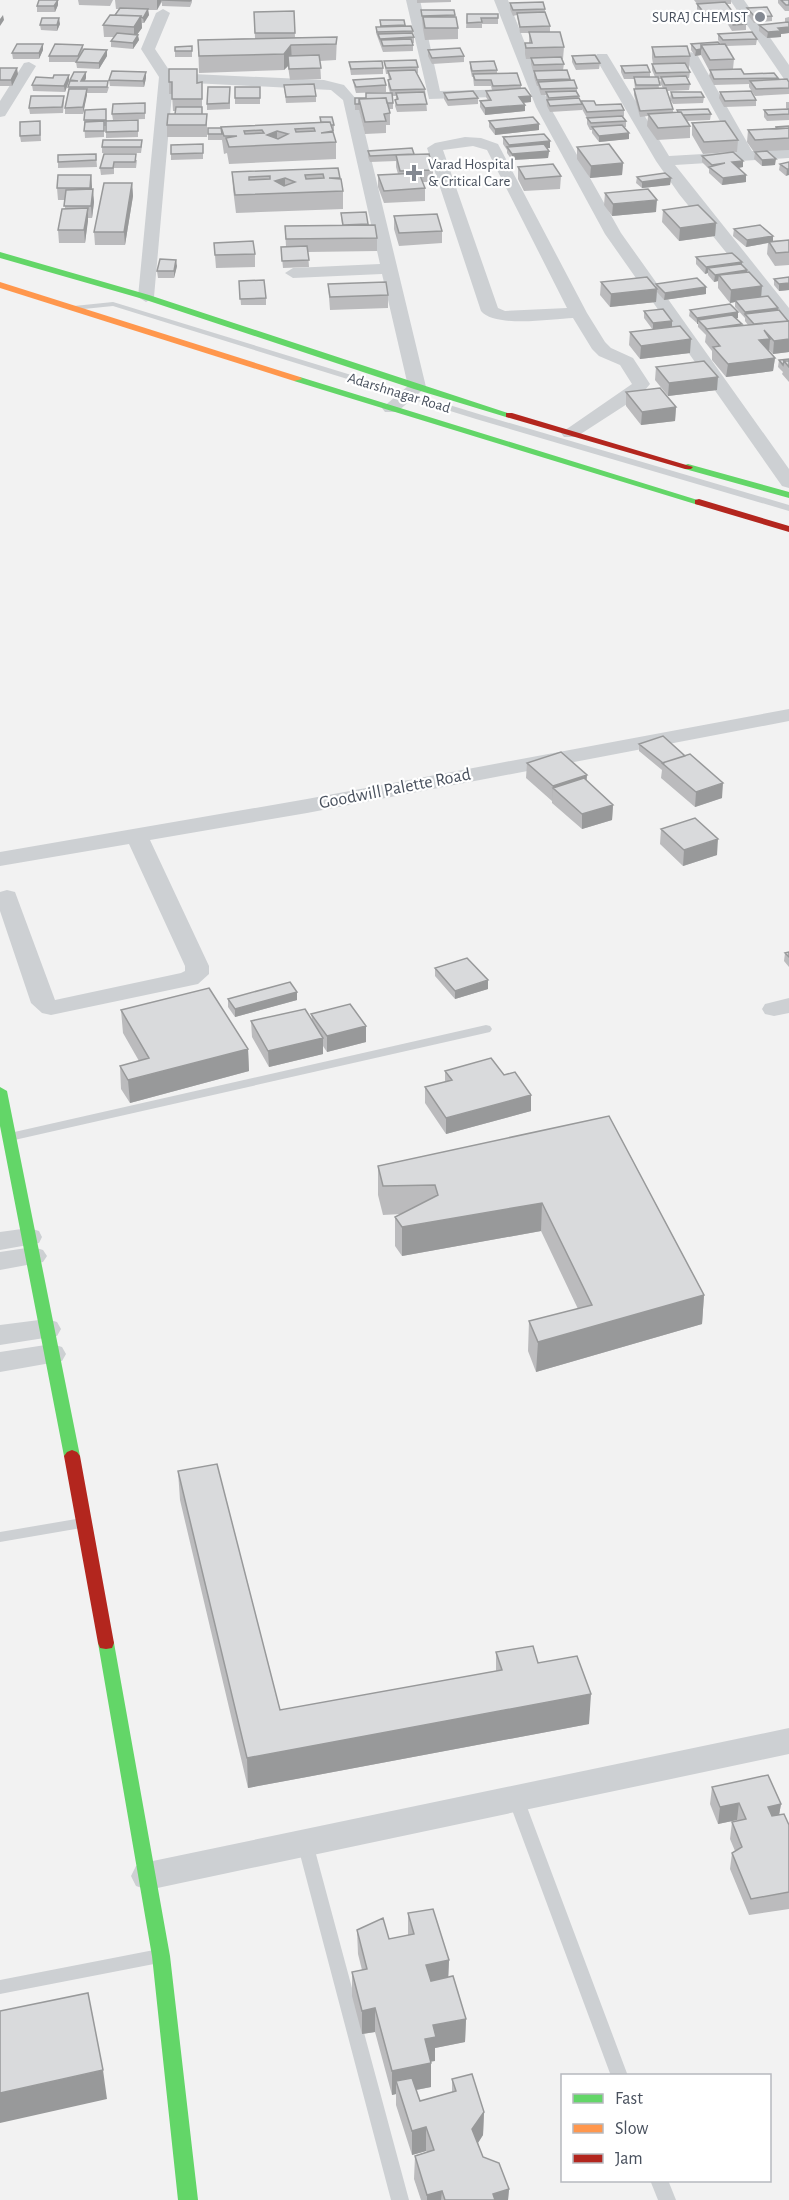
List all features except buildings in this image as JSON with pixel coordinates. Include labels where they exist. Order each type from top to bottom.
[{"type":"main road","name":"Adarshnagar Road","points":[[0,255],[146,297],[412,391],[789,495]]},
{"type":"main road","name":"Adarshnagar Road","points":[[0,285],[391,408],[789,529]]},
{"type":"main road","points":[[0,1091],[9,1138],[9,1188],[31,1246],[85,1523],[148,1876],[161,1956],[188,2200]]},
{"type":"street","points":[[413,0],[434,96],[537,92]]},
{"type":"street","points":[[501,0],[543,107],[613,234],[789,482]]},
{"type":"street","points":[[737,0],[786,68]]},
{"type":"street","points":[[146,297],[166,77],[148,49],[163,13]]},
{"type":"street","points":[[691,56],[747,156]]},
{"type":"street","points":[[602,57],[664,161],[789,318]]},
{"type":"street","points":[[0,113],[29,66]]},
{"type":"street","points":[[166,77],[324,84],[337,86],[345,91],[350,100],[390,269],[412,391],[391,408]]},
{"type":"street","points":[[570,433],[635,391],[641,384],[627,362],[605,352],[598,345],[578,313],[493,147],[479,142],[435,148],[490,311],[505,316],[578,313]]},
{"type":"street","points":[[664,161],[789,153]]},
{"type":"street","points":[[292,273],[390,269]]},
{"type":"street","name":"Goodwill Palette Road","points":[[0,859],[789,715]]},
{"type":"street","points":[[7,897],[43,1003],[51,1008],[189,979],[197,974],[197,966],[136,835]]},
{"type":"street","points":[[0,1241],[31,1246]]},
{"type":"street","points":[[0,1261],[31,1246]]},
{"type":"street","points":[[0,1335],[49,1342]]},
{"type":"street","points":[[0,1362],[49,1342]]},
{"type":"street","points":[[148,1876],[789,1741]]},
{"type":"lane","points":[[102,285],[113,304]]},
{"type":"lane","points":[[73,308],[113,304],[412,391],[789,508]]},
{"type":"lane","points":[[9,1138],[486,1029]]},
{"type":"lane","points":[[0,1536],[85,1523]]},
{"type":"lane","points":[[516,1798],[619,2074]]},
{"type":"lane","points":[[305,1843],[400,2200]]},
{"type":"lane","points":[[0,1987],[161,1956]]},
{"type":"lane","points":[[659,2182],[667,2200]]},
{"type":"traffic: fast","points":[[0,255],[146,297],[417,387],[509,415]]},
{"type":"traffic: fast","points":[[297,379],[699,502]]},
{"type":"traffic: fast","points":[[688,467],[789,495]]},
{"type":"traffic: fast","points":[[0,1091],[72,1456]]},
{"type":"traffic: fast","points":[[106,1643],[161,1956],[188,2200]]},
{"type":"traffic: slow","points":[[0,285],[297,379]]},
{"type":"traffic: jam","points":[[509,415],[688,467]]},
{"type":"traffic: jam","points":[[699,502],[789,529]]},
{"type":"traffic: jam","points":[[72,1456],[106,1643]]},
{"type":"place","name":"SURAJ CHEMIST","points":[[760,17]]},
{"type":"place","name":"Varad Hospital & Critical Care","points":[[414,173]]}]
